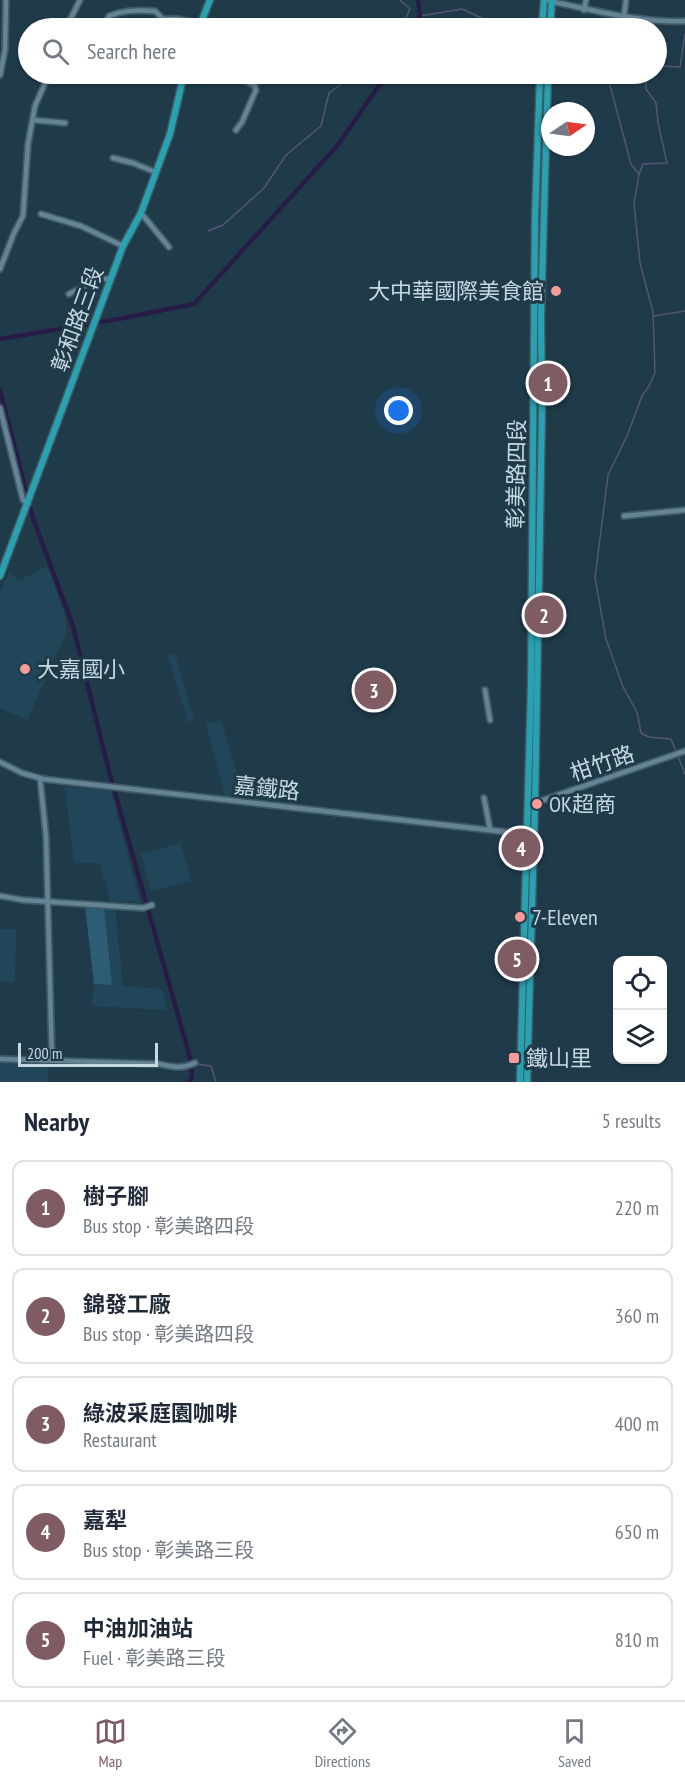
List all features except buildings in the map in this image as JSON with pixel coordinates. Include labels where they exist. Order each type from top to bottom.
[{"type":"main road","points":[[203,18],[210,0]]},
{"type":"main road","points":[[543,18],[544,0]]},
{"type":"main road","points":[[551,18],[552,1]]},
{"type":"main road","name":"彰和路三段","points":[[0,576],[123,246],[141,213],[170,134],[182,84]]},
{"type":"main road","name":"彰美路四段","points":[[531,803],[536,218],[541,124],[540,84]]},
{"type":"main road","name":"彰美路四段","points":[[544,102],[547,84]]},
{"type":"main road","name":"彰美路四段","points":[[531,803],[544,217],[542,156]]},
{"type":"main road","points":[[536,218],[544,217]]},
{"type":"main road","points":[[520,1082],[531,803]]},
{"type":"main road","points":[[527,1082],[530,834]]},
{"type":"street","points":[[0,75],[5,50],[6,0]]},
{"type":"street","points":[[71,18],[80,0]]},
{"type":"street","points":[[544,0],[584,10],[639,18]]},
{"type":"street","points":[[584,10],[586,0]]},
{"type":"street","points":[[624,16],[626,0]]},
{"type":"street","points":[[107,18],[122,10],[155,11],[162,18]]},
{"type":"street","points":[[667,22],[685,21]]},
{"type":"street","points":[[0,269],[23,216],[28,144],[35,106],[45,84]]},
{"type":"street","points":[[237,130],[256,90],[254,85]]},
{"type":"street","points":[[33,120],[65,123]]},
{"type":"street","points":[[114,158],[133,162],[155,172]]},
{"type":"street","points":[[141,213],[169,247]]},
{"type":"street","points":[[41,214],[81,226],[123,246]]},
{"type":"street","points":[[69,294],[102,277],[110,281]]},
{"type":"street","points":[[0,408],[23,500],[28,504]]},
{"type":"street","points":[[624,516],[685,510]]},
{"type":"street","points":[[486,690],[490,720]]},
{"type":"street","name":"柑竹路","points":[[531,803],[685,751]]},
{"type":"street","name":"嘉鐵路","points":[[0,762],[22,773],[40,778],[530,834]]},
{"type":"street","points":[[40,778],[49,902],[52,1060]]},
{"type":"street","points":[[484,798],[490,829]]},
{"type":"street","points":[[0,896],[49,902],[148,906]]},
{"type":"street","points":[[0,1059],[159,1064],[186,1068],[195,1063]]},
{"type":"shaded area","name":"大嘉國小","points":[[47,566],[64,612],[67,631],[27,720],[0,708],[0,593],[10,571],[18,581]]},
{"type":"shaded area","points":[[175,654],[194,720],[188,722],[168,656]]},
{"type":"shaded area","points":[[221,720],[244,798],[225,796],[206,724]]},
{"type":"shaded area","points":[[65,787],[111,791],[140,902],[110,901],[100,863],[74,863]]},
{"type":"shaded area","points":[[180,843],[192,881],[151,891],[141,854]]},
{"type":"shaded area","points":[[85,907],[104,908],[112,985],[94,984]]},
{"type":"shaded area","points":[[104,908],[115,909],[123,986],[162,989],[168,1010],[92,1006],[94,984],[112,985]]},
{"type":"shaded area","points":[[0,929],[16,929],[15,982],[0,982]]},
{"type":"shaded area","points":[[0,1061],[48,1061],[48,1082],[0,1082]]},
{"type":"waterway","points":[[400,0],[410,9],[406,18]]},
{"type":"waterway","points":[[418,0],[419,18]]},
{"type":"waterway","points":[[420,16],[462,9],[481,18]]},
{"type":"waterway","points":[[667,66],[680,67],[685,34]]},
{"type":"waterway","points":[[208,231],[223,225],[264,188],[286,155],[321,126],[329,93],[341,84]]},
{"type":"waterway","points":[[0,339],[194,304],[337,146],[380,84]]},
{"type":"waterway","points":[[610,84],[631,164],[639,174],[634,204],[640,263],[653,312],[655,373],[642,396],[627,436],[608,475],[595,578],[606,639],[623,687],[637,712],[641,733],[649,737],[671,739],[685,774]]},
{"type":"waterway","points":[[639,174],[643,164],[667,163],[656,103],[646,89],[646,84]]},
{"type":"waterway","points":[[654,316],[685,311]]},
{"type":"waterway","points":[[0,390],[33,518],[73,626],[110,775],[191,1061],[192,1077],[189,1082]]},
{"type":"waterway","points":[[196,1064],[211,1066],[216,1082]]},
{"type":"place","name":"大中華國際美食館","points":[[556,291]]},
{"type":"place","name":"樹子腳","points":[[548,383]]},
{"type":"place","name":"錦發工廠","points":[[544,615]]},
{"type":"place","name":"大嘉國小","points":[[25,669]]},
{"type":"place","name":"綠波采庭園咖啡","points":[[374,690]]},
{"type":"place","name":"OK超商","points":[[537,804]]},
{"type":"place","name":"嘉犁","points":[[521,848]]},
{"type":"place","name":"7-Eleven","points":[[520,917]]},
{"type":"place","name":"中油加油站","points":[[517,959]]},
{"type":"place","name":"鐵山里","points":[[514,1058]]}]
